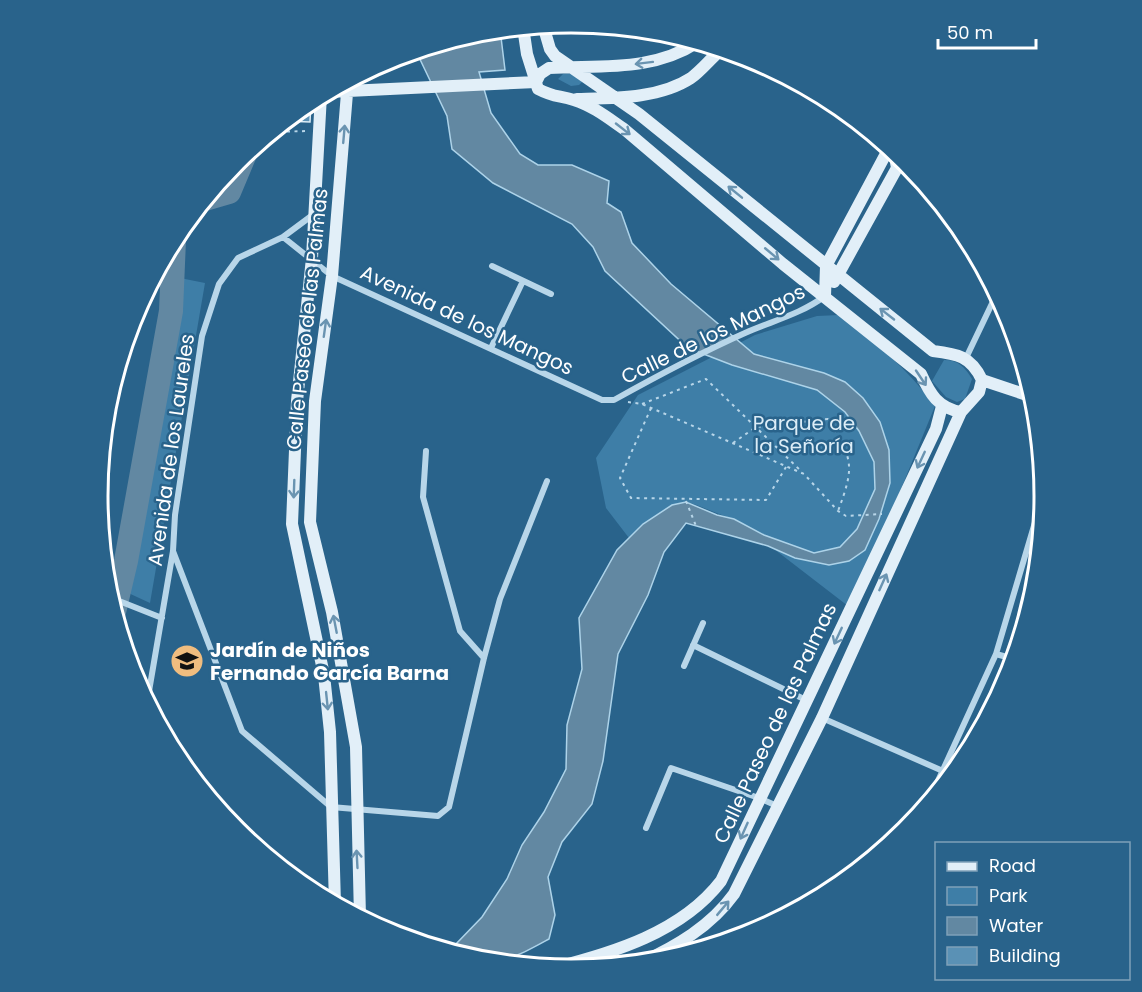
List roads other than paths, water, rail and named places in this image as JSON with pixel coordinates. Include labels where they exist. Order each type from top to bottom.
[{"type":"street","points":[[546,34],[550,49],[555,56],[639,114],[933,351],[966,358],[976,366],[982,380],[1022,393]]},
{"type":"street","points":[[526,36],[538,88],[556,98],[613,98],[660,91],[690,78],[714,56]]},
{"type":"street","points":[[536,82],[540,74],[549,68],[649,64],[687,48]]},
{"type":"street","points":[[358,85],[418,87],[536,82]]},
{"type":"street","name":"Calle Paseo de las Palmas","points":[[348,91],[332,276],[315,401],[310,522],[332,612],[356,747],[355,809],[360,908]]},
{"type":"street","points":[[572,99],[600,112],[624,129],[783,264],[921,374],[930,393],[942,405],[961,412]]},
{"type":"street","name":"Calle Paseo de las Palmas","points":[[321,107],[312,258],[297,401],[292,524],[324,675],[330,732],[335,894]]},
{"type":"street","points":[[825,296],[825,266],[885,156]]},
{"type":"street","points":[[825,296],[897,168]]},
{"type":"street","name":"Avenida de los Laureles","points":[[150,688],[173,551],[175,514],[202,336],[219,284],[237,258],[283,237],[315,213]]},
{"type":"street","points":[[283,237],[312,258]]},
{"type":"street","name":"Avenida de los Mangos","points":[[312,258],[332,276],[602,400],[614,400]]},
{"type":"street","points":[[492,267],[551,294]]},
{"type":"street","points":[[491,348],[523,281]]},
{"type":"street","name":"Calle de los Mangos","points":[[614,400],[688,359],[748,331],[811,307],[825,296]]},
{"type":"street","points":[[966,358],[992,304]]},
{"type":"street","name":"Calle Paseo de las Palmas","points":[[665,949],[698,931],[721,912],[734,894],[822,718],[961,412],[979,392],[982,380]]},
{"type":"street","name":"Calle Paseo de las Palmas","points":[[594,958],[648,936],[706,901],[721,881],[936,429],[942,405]]},
{"type":"street","points":[[426,451],[423,497],[460,631],[484,657]]},
{"type":"street","points":[[173,551],[242,731],[331,807],[438,816],[445,813],[449,807],[500,599],[547,481]]},
{"type":"street","points":[[942,773],[996,654],[1032,536]]},
{"type":"street","points":[[121,602],[162,618]]},
{"type":"street","points":[[684,666],[703,623]]},
{"type":"street","points":[[693,645],[807,701]]},
{"type":"street","points":[[996,654],[1005,656]]},
{"type":"street","points":[[825,663],[843,672]]},
{"type":"street","points":[[822,718],[943,770]]},
{"type":"street","points":[[646,828],[671,768],[759,798],[778,807]]},
{"type":"water","points":[[501,39],[505,70],[479,72],[491,113],[520,154],[538,165],[572,165],[609,181],[607,203],[621,212],[632,243],[671,284],[754,354],[824,373],[845,382],[863,398],[880,422],[889,450],[890,483],[879,519],[865,550],[849,561],[829,565],[795,558],[768,546],[686,523],[664,552],[648,595],[618,654],[603,761],[592,804],[562,842],[548,877],[555,915],[549,939],[516,955],[456,944],[482,917],[507,879],[522,845],[544,812],[566,769],[567,725],[582,669],[579,618],[617,550],[643,524],[672,505],[686,502],[717,515],[734,519],[764,535],[814,553],[840,547],[857,529],[875,489],[874,462],[859,431],[845,412],[817,390],[732,365],[688,348],[605,271],[593,247],[572,224],[493,183],[452,149],[447,116],[420,59],[451,49]]},
{"type":"waterway","points":[[220,195],[229,192],[234,179]]},
{"type":"waterway","points":[[119,593],[171,311],[173,259]]},
{"type":"place","name":"Jardín de Niños Fernando García Barna","points":[[187,661]]},
{"type":"park label","name":"Parque de la Señoría","points":[[804,434]]}]
